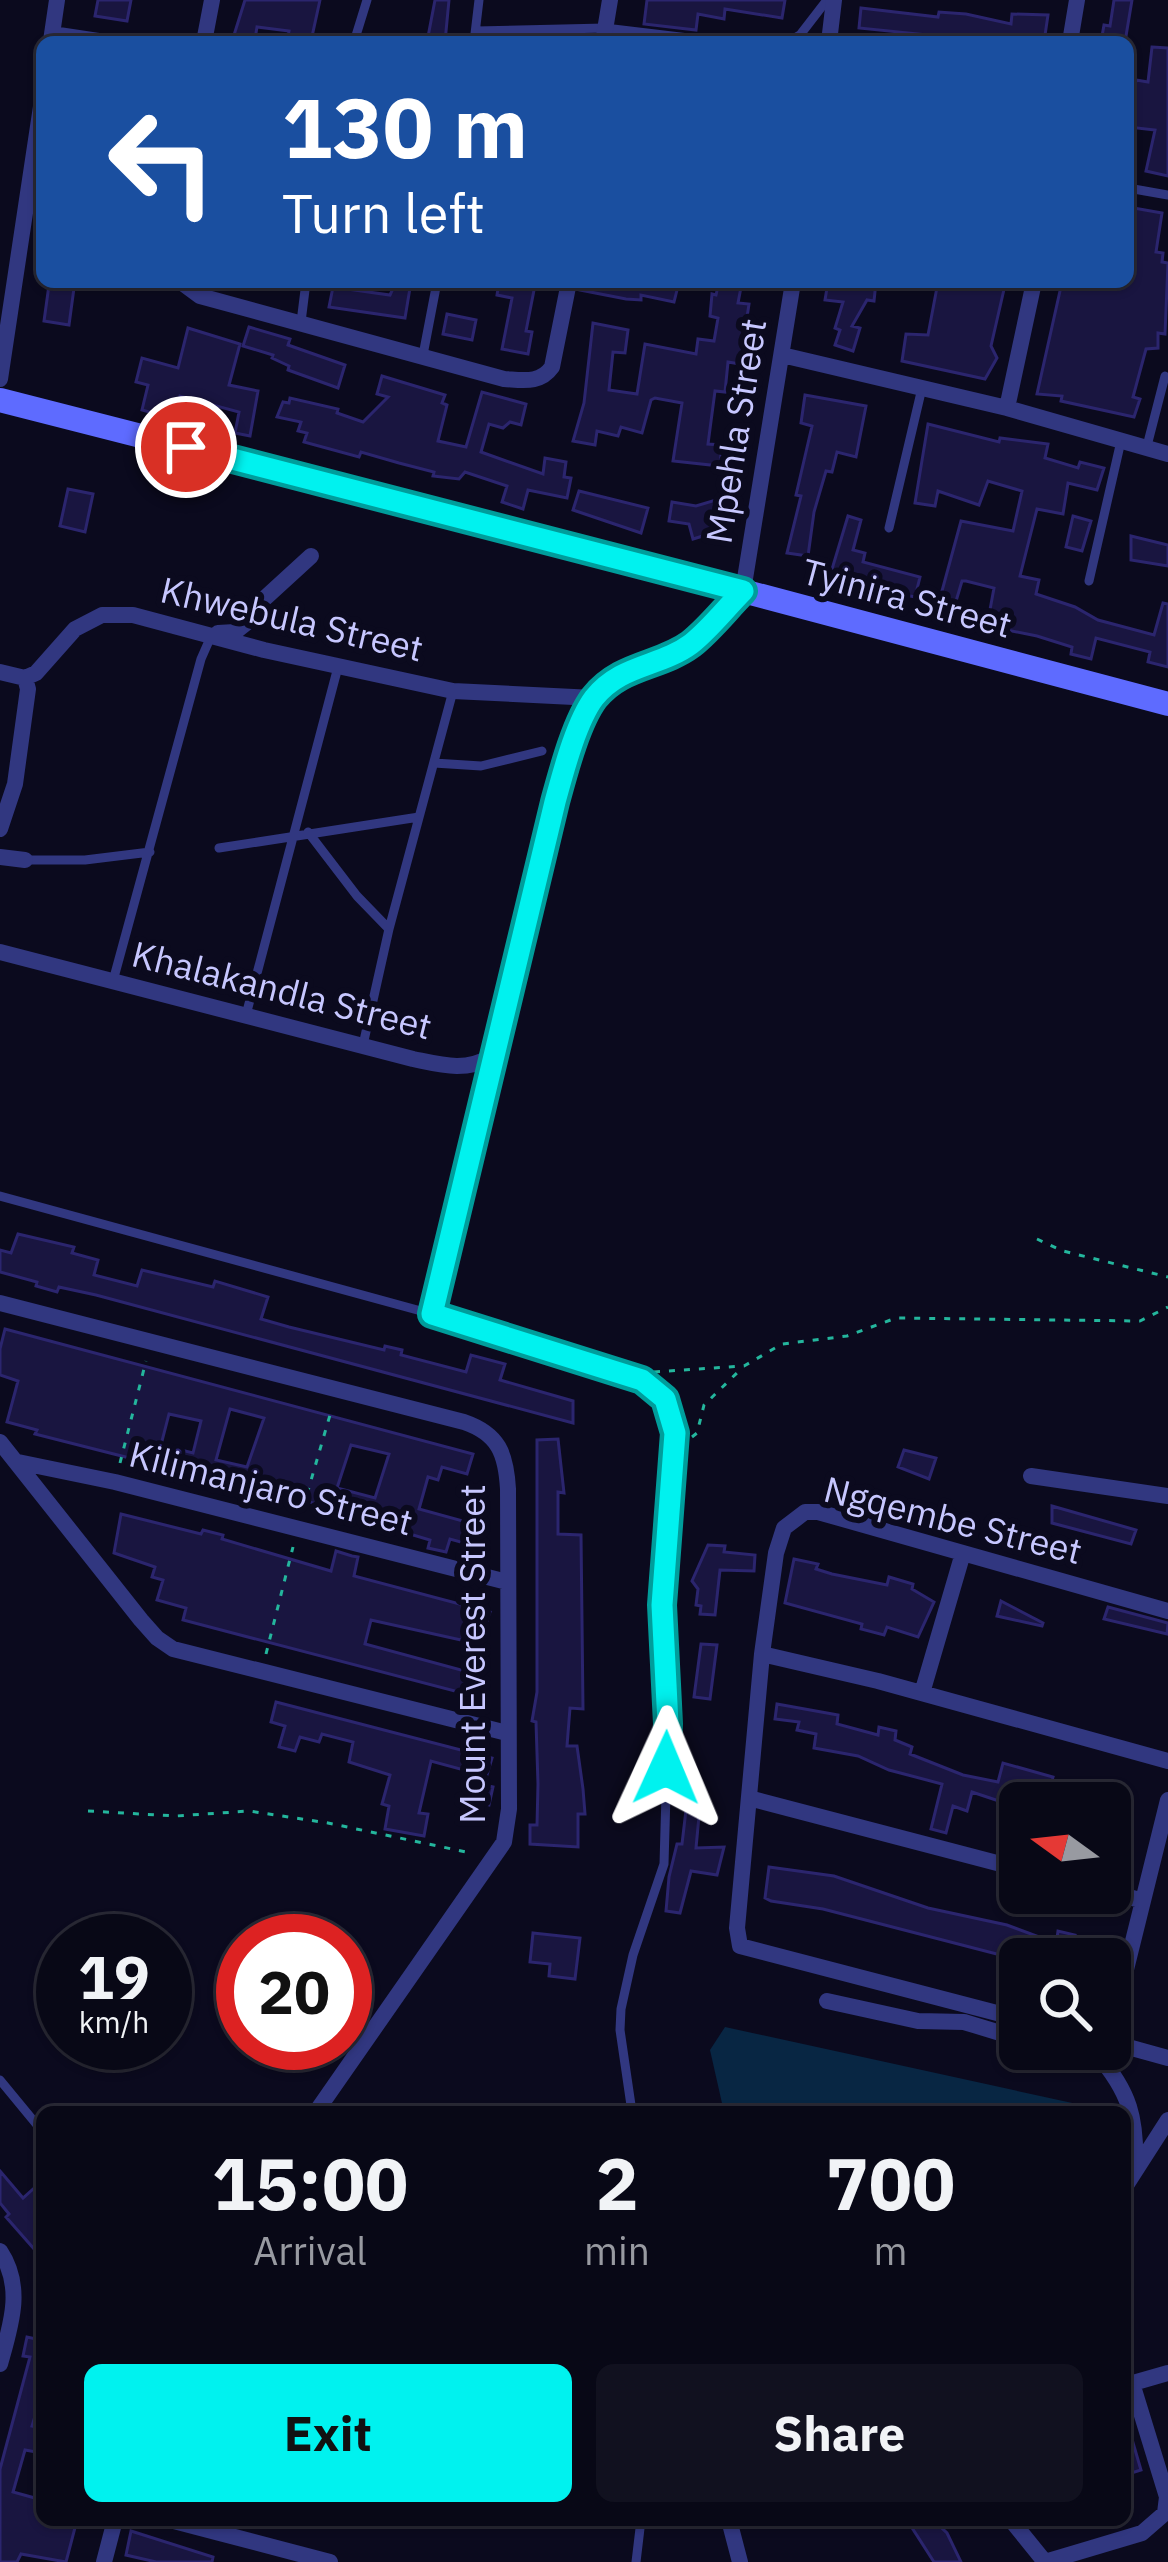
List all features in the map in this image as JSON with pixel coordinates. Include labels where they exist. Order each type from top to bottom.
[{"type":"street","points":[[51,36],[57,0]]},
{"type":"street","points":[[205,36],[212,0]]},
{"type":"street","points":[[604,35],[610,0]]},
{"type":"street","points":[[829,36],[831,0]]},
{"type":"street","points":[[1071,36],[1077,0]]},
{"type":"street","points":[[0,379],[36,140]]},
{"type":"street","points":[[190,288],[200,296],[504,379],[527,381],[546,376],[560,345],[567,288]]},
{"type":"street","name":"Mpehla Street","points":[[743,591],[792,288]]},
{"type":"street","points":[[1007,408],[1033,288]]},
{"type":"street","points":[[782,355],[1007,408],[1168,454]]},
{"type":"street","name":"Tyinira Street","points":[[0,400],[1168,704]]},
{"type":"street","points":[[212,634],[235,632],[311,556]]},
{"type":"street","points":[[491,1057],[562,774],[594,698],[630,668],[691,644],[743,591]]},
{"type":"street","name":"Khwebula Street","points":[[25,678],[36,673],[75,629],[102,615],[133,615],[453,691],[594,698]]},
{"type":"street","points":[[0,672],[25,678],[28,689],[15,784],[0,829]]},
{"type":"street","points":[[0,857],[25,860]]},
{"type":"street","name":"Khalakandla Street","points":[[0,952],[460,1068],[491,1057]]},
{"type":"street","name":"Mount Everest Street","points":[[0,1303],[464,1422],[490,1433],[505,1455],[509,1809],[504,1842],[320,2106]]},
{"type":"street","points":[[0,1442],[141,1620],[173,1649],[507,1733]]},
{"type":"street","name":"Kilimanjaro Street","points":[[18,1462],[115,1482],[507,1582]]},
{"type":"street","points":[[1031,1476],[1168,1496]]},
{"type":"street","name":"Ngqembe Street","points":[[999,2014],[740,1946],[736,1928],[762,1654],[778,1542],[784,1528],[805,1512],[818,1512],[1168,1611]]},
{"type":"street","points":[[922,1693],[963,1553]]},
{"type":"street","points":[[762,1654],[1168,1761]]},
{"type":"street","points":[[749,1798],[999,1863]]},
{"type":"street","points":[[1131,1941],[1168,1800]]},
{"type":"street","points":[[1131,1898],[1140,1900]]},
{"type":"street","points":[[827,2001],[918,2020],[964,2022],[999,2033]]},
{"type":"street","points":[[1131,2045],[1168,2058]]},
{"type":"street","points":[[1110,2070],[1132,2108],[1136,2170]]},
{"type":"street","points":[[1131,2178],[1168,2120]]},
{"type":"street","points":[[0,2251],[14,2275],[16,2291],[0,2364]]},
{"type":"street","points":[[1131,2383],[1168,2373]]},
{"type":"street","points":[[1016,2526],[1045,2562],[1162,2523],[1167,2497],[1131,2390]]},
{"type":"street","points":[[104,2562],[113,2526]]},
{"type":"street","points":[[193,2526],[330,2562]]},
{"type":"street","points":[[729,2526],[737,2561]]},
{"type":"lane","points":[[357,36],[367,0]]},
{"type":"lane","points":[[479,0],[475,36],[604,35]]},
{"type":"lane","points":[[798,36],[831,0]]},
{"type":"lane","points":[[1134,189],[1168,195]]},
{"type":"lane","points":[[301,322],[305,288]]},
{"type":"lane","points":[[423,355],[436,288]]},
{"type":"lane","points":[[1146,448],[1165,376]]},
{"type":"lane","points":[[890,528],[922,388]]},
{"type":"lane","points":[[1089,581],[1121,441]]},
{"type":"lane","points":[[113,981],[201,659],[212,634]]},
{"type":"lane","points":[[246,1015],[338,667]]},
{"type":"lane","points":[[363,1045],[388,929],[453,691]]},
{"type":"lane","points":[[434,763],[481,766],[542,752]]},
{"type":"lane","points":[[219,848],[419,817]]},
{"type":"lane","points":[[308,832],[356,896],[388,929]]},
{"type":"lane","points":[[25,860],[85,860],[150,852]]},
{"type":"lane","points":[[432,1314],[491,1057]]},
{"type":"lane","points":[[0,1196],[432,1314],[642,1380],[665,1399],[675,1433],[662,1605],[668,1724],[664,1864],[633,1955],[621,2009],[631,2106]]},
{"type":"lane","points":[[0,2080],[36,2125]]},
{"type":"lane","points":[[636,2562],[640,2526]]},
{"type":"path","points":[[1037,1239],[1063,1251],[1168,1277]]},
{"type":"path","points":[[671,1452],[697,1433],[704,1406],[744,1366],[782,1344],[847,1336],[896,1318],[1140,1322],[1168,1306]]},
{"type":"path","points":[[115,1482],[151,1340]]},
{"type":"path","points":[[642,1380],[654,1372],[744,1366]]},
{"type":"path","points":[[88,1811],[176,1816],[249,1811],[496,1858]]},
{"type":"water","points":[[725,2027],[1083,2106],[723,2106],[710,2050]]},
{"type":"building","points":[[98,0],[131,0],[127,21],[95,16]]},
{"type":"building","points":[[245,0],[320,0],[312,36],[288,36],[289,31],[257,27],[256,36],[234,35]]},
{"type":"building","points":[[435,0],[449,0],[446,36],[428,36]]},
{"type":"building","points":[[647,0],[785,0],[782,18],[725,9],[724,19],[698,14],[696,30],[644,24]]},
{"type":"building","points":[[1114,0],[1132,0],[1126,36],[1102,36],[1104,25],[1110,26]]},
{"type":"building","points":[[861,8],[938,17],[939,12],[966,14],[1011,24],[1012,14],[1048,15],[1045,36],[938,36],[859,28]]},
{"type":"building","points":[[1152,47],[1168,48],[1168,176],[1146,171],[1155,130],[1134,128],[1136,80],[1148,82]]},
{"type":"building","points":[[1134,208],[1162,213],[1156,252],[1163,253],[1162,262],[1168,263],[1165,334],[1158,333],[1158,348],[1146,349],[1133,397],[1140,399],[1134,417],[1061,401],[1062,396],[1037,394],[1061,288],[1134,288]]},
{"type":"building","points":[[49,288],[74,288],[69,325],[44,321]]},
{"type":"building","points":[[333,288],[390,295],[393,288],[410,288],[405,318],[329,307]]},
{"type":"building","points":[[498,288],[534,288],[526,331],[532,332],[528,354],[502,349],[512,298],[497,295]]},
{"type":"building","points":[[580,288],[678,288],[674,302]]},
{"type":"building","points":[[718,288],[741,288],[738,303],[749,304],[740,364],[728,362],[725,392],[715,391],[708,444],[722,445],[720,466],[673,461],[682,403],[655,398],[642,433],[621,427],[618,436],[597,431],[595,445],[573,441],[584,403],[593,323],[628,330],[625,353],[613,352],[609,390],[637,394],[645,344],[696,354],[698,339],[714,341],[718,318],[710,316],[712,294],[716,295]]},
{"type":"building","points":[[827,288],[875,288],[874,301],[867,300],[852,326],[860,328],[853,351],[835,345],[843,302],[825,300]]},
{"type":"building","points":[[937,288],[1004,288],[991,346],[997,358],[985,379],[902,361],[906,334],[928,335]]},
{"type":"building","points":[[447,314],[476,320],[472,340],[443,334]]},
{"type":"building","points":[[249,327],[290,339],[288,345],[345,365],[338,388],[288,370],[273,355],[243,346]]},
{"type":"building","points":[[188,328],[240,344],[229,385],[258,391],[250,436],[235,433],[239,412],[180,396],[173,427],[158,423],[160,415],[142,410],[148,385],[136,382],[142,358],[178,368]]},
{"type":"building","points":[[382,376],[445,395],[438,441],[466,447],[482,392],[526,404],[521,425],[489,424],[481,452],[543,474],[545,458],[566,462],[564,477],[571,478],[567,498],[528,490],[523,509],[502,502],[507,486],[465,472],[459,479],[433,476],[434,472],[361,452],[359,457],[304,442],[307,433],[298,431],[301,422],[277,417],[290,398],[338,409],[337,413],[363,422],[388,397],[377,394]]},
{"type":"building","points":[[805,395],[866,406],[856,457],[837,452],[832,472],[826,471],[808,556],[787,553],[812,426],[801,423]]},
{"type":"building","points":[[928,424],[999,442],[1000,438],[1048,444],[1045,458],[1078,468],[1080,462],[1104,468],[1097,490],[1068,483],[1063,514],[1037,509],[1020,576],[1039,580],[1036,594],[1098,620],[1154,635],[1163,603],[1168,604],[1168,667],[1148,662],[1150,652],[1096,638],[1091,659],[1071,654],[1072,647],[987,626],[994,588],[966,581],[962,581],[951,618],[936,613],[961,521],[1013,531],[1022,491],[988,481],[979,505],[938,491],[935,506],[915,503]]},
{"type":"building","points":[[68,489],[93,494],[85,532],[60,526]]},
{"type":"building","points":[[579,491],[648,508],[641,533],[573,510]]},
{"type":"building","points":[[719,499],[724,515],[712,518],[716,532],[693,539],[689,524],[669,521],[672,502],[696,506]]},
{"type":"building","points":[[848,516],[861,520],[853,550],[865,553],[863,562],[920,577],[915,597],[829,579]]},
{"type":"building","points":[[1073,516],[1091,521],[1082,551],[1066,547]]},
{"type":"building","points":[[1131,536],[1168,545],[1168,566],[1131,560]]},
{"type":"building","points":[[18,1234],[74,1247],[72,1253],[98,1260],[94,1275],[137,1286],[142,1270],[213,1287],[215,1281],[268,1297],[261,1319],[384,1350],[385,1346],[402,1350],[401,1355],[466,1372],[471,1355],[505,1364],[500,1380],[573,1401],[573,1423],[96,1295],[36,1286],[37,1282],[0,1272],[0,1250],[11,1253]]},
{"type":"building","points":[[5,1329],[473,1454],[467,1474],[442,1467],[438,1480],[428,1477],[419,1509],[481,1526],[475,1546],[450,1539],[446,1552],[428,1548],[430,1540],[403,1532],[405,1527],[298,1499],[296,1506],[278,1501],[279,1496],[35,1434],[37,1430],[7,1422],[18,1381],[0,1375]],"holes":[[[230,1409],[264,1418],[247,1467],[216,1460]],[[169,1414],[201,1421],[193,1453],[161,1445]],[[351,1445],[389,1454],[375,1498],[337,1488]]]},
{"type":"building","points":[[558,1439],[564,1493],[558,1492],[558,1534],[581,1535],[583,1709],[570,1708],[567,1746],[577,1746],[583,1789],[585,1814],[578,1814],[578,1847],[530,1844],[530,1825],[537,1825],[538,1784],[536,1722],[532,1721],[537,1692],[537,1440]]},
{"type":"building","points":[[904,1450],[936,1458],[929,1479],[898,1467]]},
{"type":"building","points":[[1052,1506],[1136,1530],[1131,1544],[1052,1523]]},
{"type":"building","points":[[121,1514],[223,1535],[222,1539],[331,1571],[336,1551],[358,1557],[354,1576],[490,1612],[479,1644],[371,1620],[365,1644],[476,1674],[470,1695],[183,1620],[186,1608],[157,1600],[163,1580],[152,1577],[155,1567],[114,1553]]},
{"type":"building","points":[[708,1545],[755,1555],[754,1571],[720,1570],[715,1615],[700,1614],[698,1589],[692,1581]]},
{"type":"building","points":[[794,1559],[818,1564],[816,1569],[832,1574],[887,1585],[889,1577],[913,1584],[912,1589],[934,1602],[918,1637],[887,1627],[884,1635],[861,1629],[862,1624],[785,1603]]},
{"type":"building","points":[[1001,1601],[1043,1623],[1042,1626],[997,1616]]},
{"type":"building","points":[[1108,1607],[1168,1623],[1167,1634],[1104,1619]]},
{"type":"building","points":[[701,1644],[717,1645],[710,1699],[694,1697]]},
{"type":"building","points":[[276,1702],[492,1758],[484,1785],[493,1787],[489,1805],[465,1799],[472,1774],[431,1761],[419,1813],[428,1814],[424,1836],[385,1829],[389,1806],[382,1804],[390,1775],[349,1762],[353,1742],[322,1734],[319,1742],[300,1737],[295,1751],[279,1747],[285,1726],[271,1722]]},
{"type":"building","points":[[777,1704],[838,1715],[837,1724],[878,1735],[879,1727],[896,1731],[895,1740],[912,1747],[910,1754],[963,1775],[998,1782],[1003,1763],[1053,1777],[1052,1782],[999,1782],[999,1801],[972,1792],[967,1811],[953,1806],[946,1833],[931,1829],[942,1784],[858,1756],[814,1748],[816,1734],[797,1730],[799,1722],[775,1719]]},
{"type":"building","points":[[688,1793],[701,1795],[696,1848],[724,1847],[717,1875],[691,1871],[680,1913],[666,1911]]},
{"type":"building","points":[[769,1867],[834,1876],[928,1908],[1057,1938],[999,1938],[999,1955],[765,1898]]},
{"type":"building","points":[[533,1933],[580,1938],[575,1979],[549,1976],[550,1964],[530,1962]]},
{"type":"building","points":[[0,2171],[23,2198],[36,2186],[36,2251],[6,2217],[9,2214],[0,2203]]},
{"type":"building","points":[[27,2337],[36,2339],[32,2426],[36,2427],[36,2452],[25,2450],[13,2492],[36,2498],[36,2526],[75,2526],[66,2562],[21,2554],[17,2562],[0,2562],[0,2469],[30,2357],[23,2356]]},
{"type":"building","points":[[1131,2436],[1141,2470],[1131,2473]]},
{"type":"building","points":[[911,2526],[939,2526],[961,2562],[934,2562]]},
{"type":"building","points":[[131,2531],[213,2557],[212,2562],[156,2562],[126,2555]]},
{"type":"route","points":[[186,447],[743,591],[691,644],[630,668],[594,698],[576,739],[562,774],[491,1057],[432,1314],[642,1380],[665,1399],[675,1433],[663,1553],[666,1768]]}]
